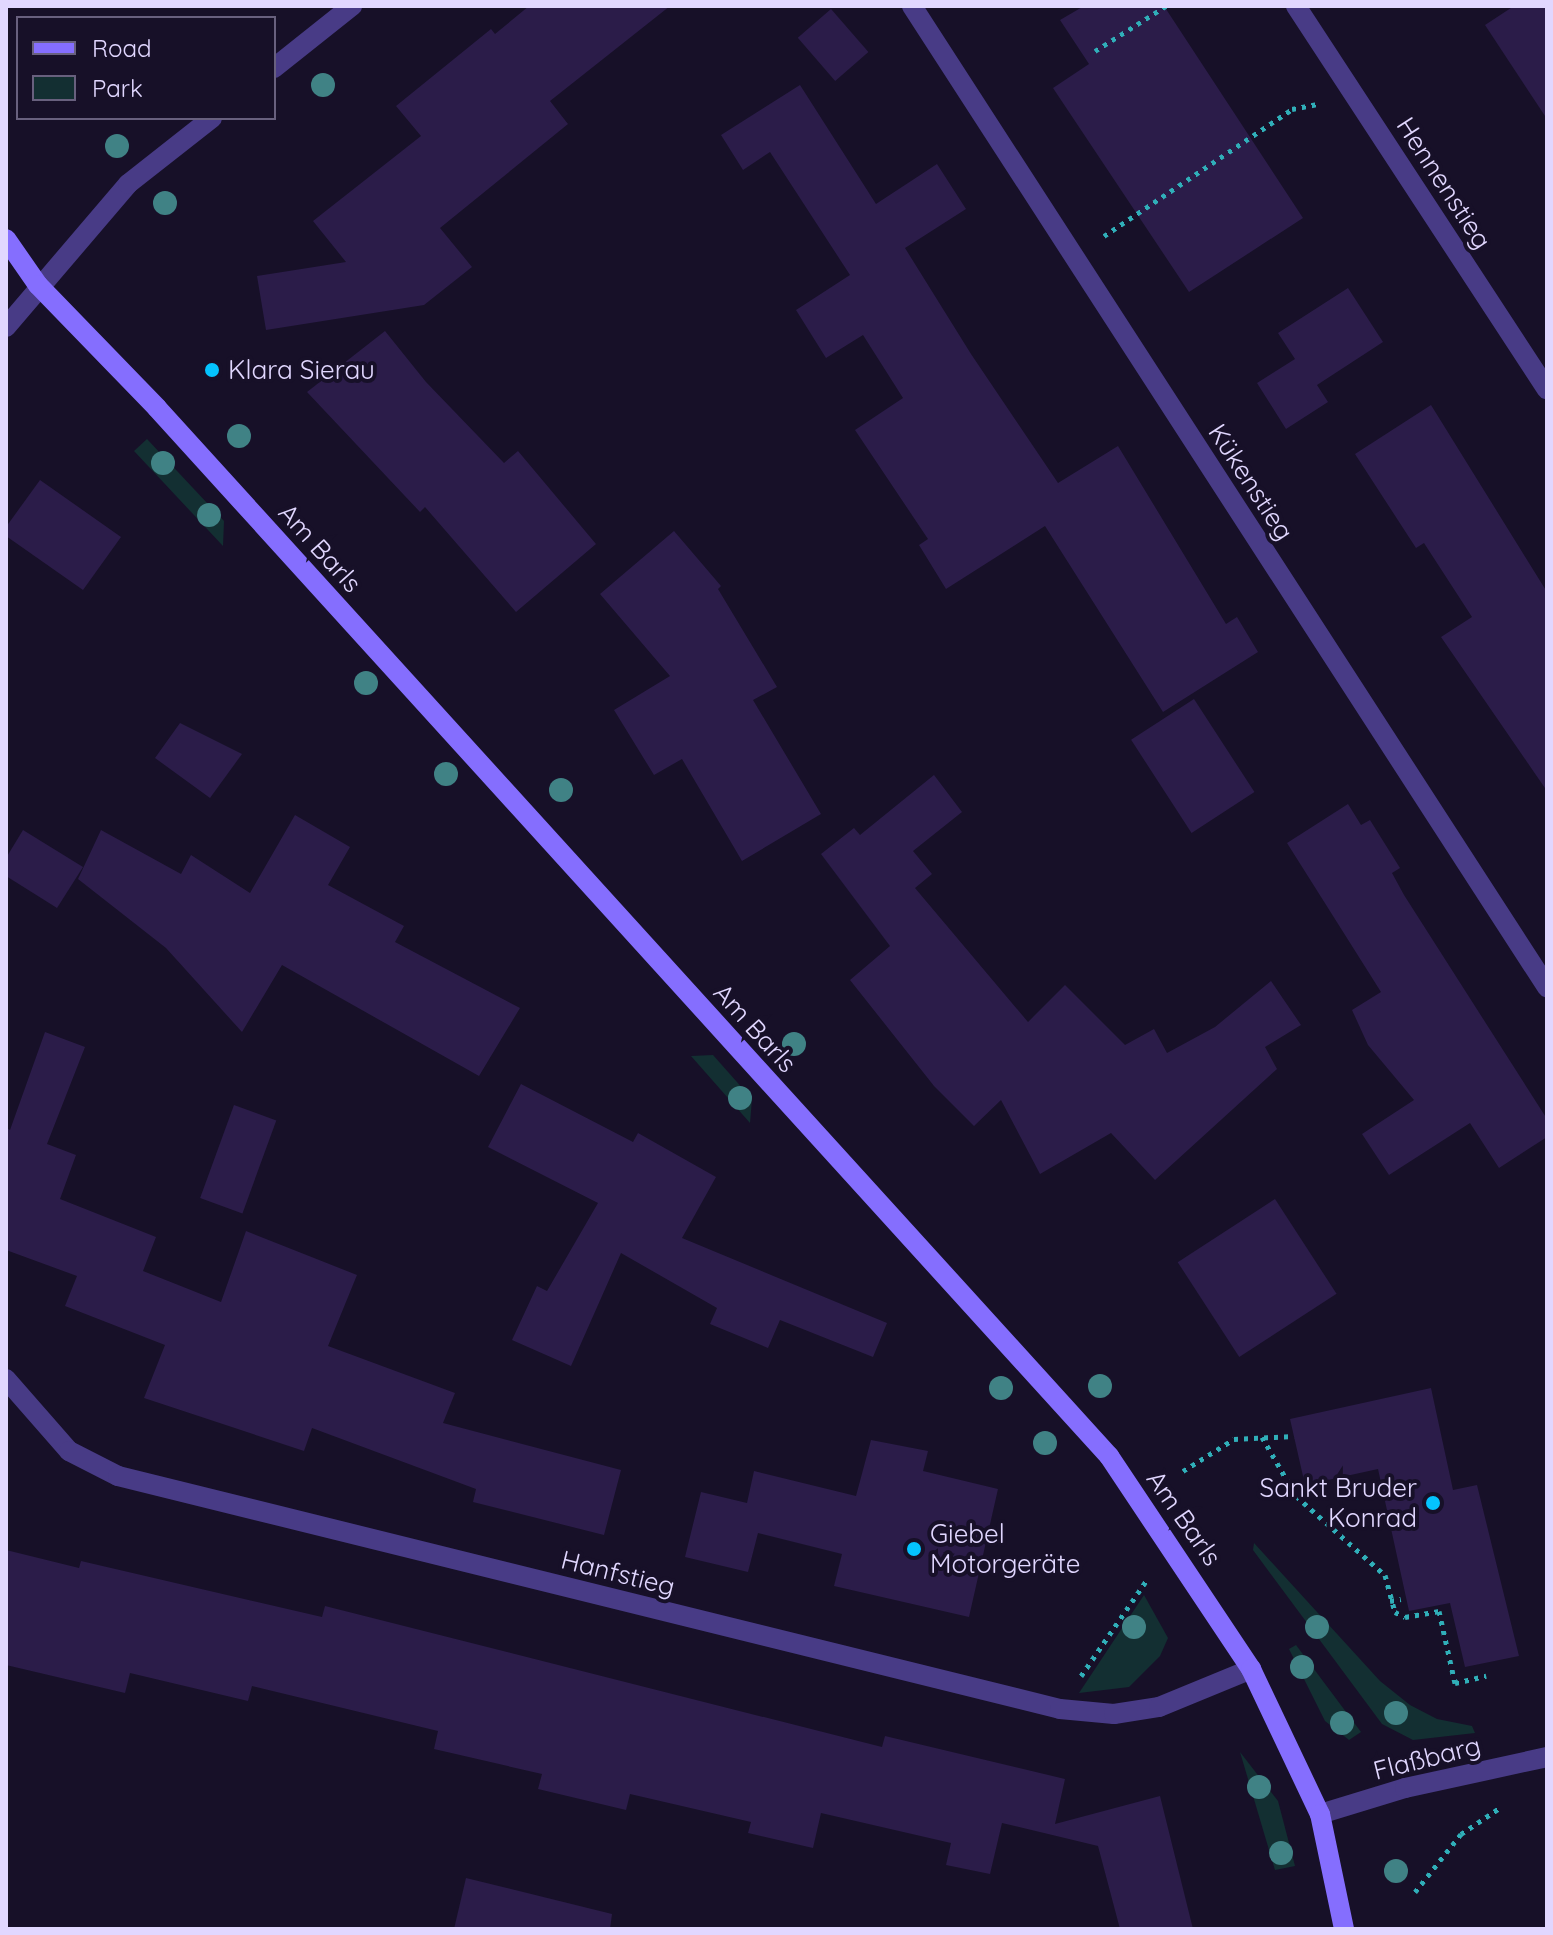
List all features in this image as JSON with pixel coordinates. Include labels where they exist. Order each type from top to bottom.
[{"type":"street","points":[[276,66],[352,6]]},
{"type":"street","name":"Kükenstieg","points":[[912,6],[1547,987]]},
{"type":"street","name":"Hennenstieg","points":[[1296,6],[1547,389]]},
{"type":"street","points":[[6,327],[38,285],[128,184],[209,120]]},
{"type":"street","name":"Am Barls","points":[[6,239],[38,285],[157,408],[1109,1456],[1251,1669],[1320,1814],[1344,1929]]},
{"type":"street","name":"Hanfstieg","points":[[6,1379],[69,1451],[118,1476],[1060,1709],[1114,1714],[1159,1707],[1251,1669]]},
{"type":"street","name":"Flaßbarg","points":[[1320,1814],[1405,1788],[1547,1757]]},
{"type":"path","points":[[1095,51],[1166,6]]},
{"type":"path","points":[[1074,256],[1292,109],[1310,109],[1329,97]]},
{"type":"path","points":[[1183,1471],[1234,1439],[1294,1436]]},
{"type":"path","points":[[1262,1437],[1296,1496],[1385,1575],[1390,1601],[1405,1617],[1439,1611],[1455,1683],[1486,1676]]},
{"type":"path","points":[[1060,1709],[1146,1581]]},
{"type":"path","points":[[1390,1601],[1401,1599]]},
{"type":"path","points":[[1415,1892],[1461,1834],[1514,1799]]},
{"type":"green space","points":[[147,439],[224,521],[223,546],[134,451]]},
{"type":"green space","points":[[713,1055],[752,1099],[750,1123],[691,1056]]},
{"type":"green space","points":[[1254,1543],[1380,1681],[1410,1705],[1437,1719],[1472,1726],[1475,1733],[1413,1740],[1382,1724],[1253,1550]]},
{"type":"green space","points":[[1144,1595],[1168,1638],[1160,1656],[1129,1687],[1079,1693]]},
{"type":"green space","points":[[1296,1645],[1361,1732],[1349,1740],[1325,1721],[1289,1649]]},
{"type":"green space","points":[[1240,1752],[1278,1801],[1295,1866],[1275,1870]]},
{"type":"building","points":[[529,6],[670,6],[550,101],[568,124],[440,228],[472,267],[424,305],[266,330],[257,276],[346,262],[313,221],[421,136],[396,106],[491,29],[495,34]]},
{"type":"building","points":[[1084,6],[1164,6],[1303,218],[1189,292],[1053,88],[1089,64],[1060,20]]},
{"type":"building","points":[[1514,6],[1547,6],[1547,119],[1485,25]]},
{"type":"building","points":[[831,9],[868,52],[835,81],[798,38]]},
{"type":"building","points":[[800,85],[876,204],[937,164],[966,209],[905,248],[971,354],[1058,483],[1118,446],[1226,624],[1237,617],[1258,652],[1163,712],[1045,526],[946,589],[919,545],[928,539],[855,430],[903,398],[863,335],[826,358],[796,310],[850,275],[770,152],[743,170],[721,135]]},
{"type":"building","points":[[1348,288],[1383,342],[1317,385],[1328,402],[1286,429],[1257,383],[1295,359],[1278,333]]},
{"type":"building","points":[[385,331],[426,382],[504,463],[518,451],[596,544],[516,612],[425,507],[420,512],[307,392]]},
{"type":"building","points":[[1431,405],[1547,592],[1547,791],[1441,637],[1472,617],[1424,543],[1416,548],[1355,454]]},
{"type":"building","points":[[40,480],[121,537],[83,590],[6,536],[6,527]]},
{"type":"building","points":[[674,531],[721,586],[718,589],[777,687],[753,700],[821,814],[742,861],[682,759],[654,775],[614,710],[670,676],[600,594]]},
{"type":"building","points":[[1194,699],[1254,792],[1192,833],[1131,740]]},
{"type":"building","points":[[180,723],[242,754],[210,798],[155,758]]},
{"type":"building","points":[[934,775],[962,812],[913,851],[932,874],[915,888],[1028,1022],[1065,985],[1125,1045],[1154,1029],[1167,1053],[1215,1027],[1271,981],[1301,1025],[1265,1047],[1277,1069],[1155,1180],[1111,1133],[1040,1174],[1001,1100],[974,1126],[934,1086],[850,980],[890,946],[821,854],[854,828],[860,835]]},
{"type":"building","points":[[1348,804],[1361,825],[1370,820],[1400,868],[1392,873],[1404,895],[1547,1119],[1547,1137],[1499,1168],[1470,1123],[1389,1175],[1362,1134],[1414,1100],[1368,1045],[1352,1010],[1381,992],[1287,843]]},
{"type":"building","points":[[295,815],[350,847],[328,885],[404,926],[395,942],[520,1008],[479,1076],[282,965],[242,1032],[166,948],[78,879],[101,830],[181,874],[191,855],[250,893]]},
{"type":"building","points":[[23,830],[83,867],[57,908],[6,876],[6,858]]},
{"type":"building","points":[[45,1032],[85,1047],[47,1144],[76,1155],[60,1199],[156,1237],[143,1271],[221,1302],[246,1231],[357,1275],[328,1346],[455,1393],[443,1423],[621,1470],[604,1535],[473,1502],[476,1489],[312,1428],[304,1451],[144,1398],[165,1345],[65,1306],[77,1276],[6,1250],[6,1128],[10,1130]]},
{"type":"building","points":[[521,1084],[633,1142],[638,1133],[716,1177],[682,1238],[887,1323],[873,1357],[780,1320],[768,1348],[710,1324],[717,1308],[621,1253],[571,1366],[512,1340],[537,1286],[547,1291],[598,1203],[488,1147]]},
{"type":"building","points":[[234,1105],[276,1120],[242,1213],[200,1198]]},
{"type":"building","points":[[1275,1199],[1337,1294],[1239,1357],[1178,1262]]},
{"type":"building","points":[[1431,1388],[1453,1490],[1477,1485],[1519,1656],[1465,1667],[1450,1603],[1409,1611],[1378,1469],[1305,1485],[1290,1419]]},
{"type":"building","name":"Giebel Motorgeräte","points":[[871,1440],[928,1451],[923,1471],[998,1489],[969,1617],[834,1586],[842,1554],[758,1533],[748,1572],[685,1557],[701,1492],[747,1503],[754,1471],[856,1496]]},
{"type":"building","points":[[6,1550],[79,1568],[81,1561],[322,1617],[325,1606],[882,1747],[885,1736],[1065,1779],[1055,1824],[1160,1796],[1193,1929],[1120,1929],[1098,1846],[1002,1823],[990,1874],[946,1865],[951,1843],[821,1813],[813,1848],[748,1833],[751,1822],[630,1794],[626,1810],[538,1789],[542,1774],[434,1749],[438,1731],[252,1686],[248,1701],[130,1673],[125,1693],[6,1665]]},
{"type":"building","points":[[466,1878],[612,1914],[610,1929],[454,1929]]},
{"type":"place","name":"Klara Sierau","points":[[212,370]]},
{"type":"place","name":"Sankt Bruder Konrad","points":[[1433,1503]]},
{"type":"place","name":"Giebel Motorgeräte","points":[[914,1549]]}]
